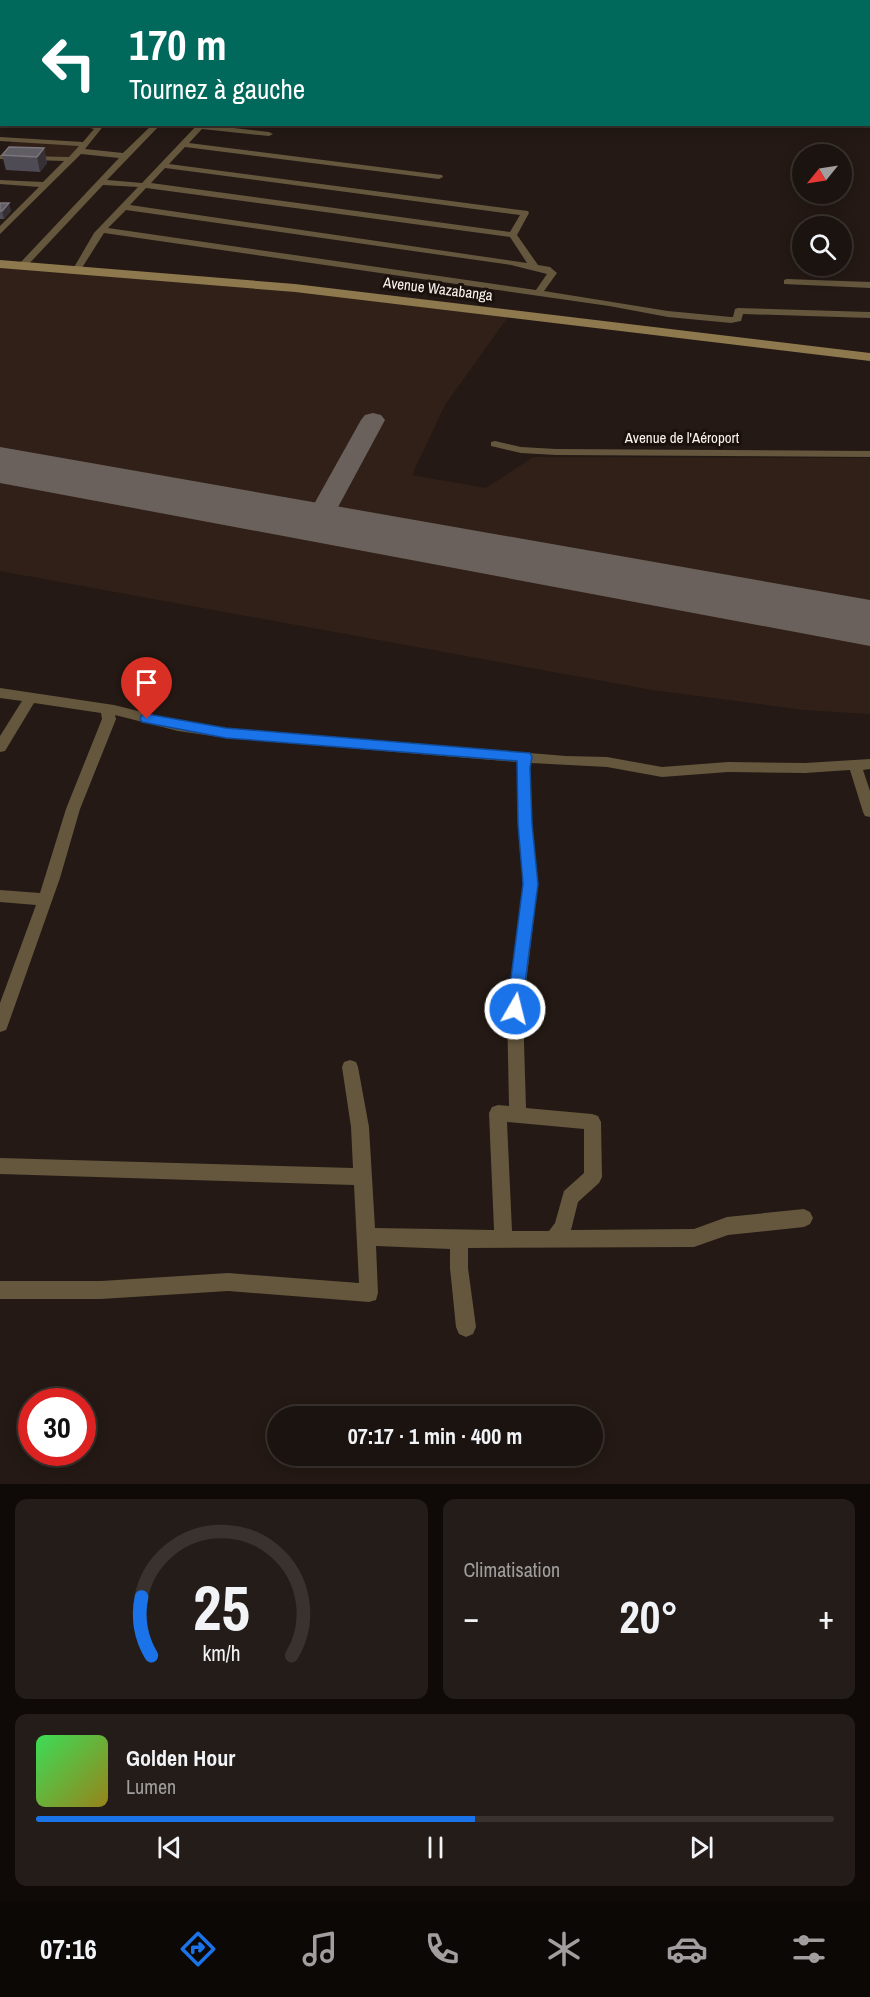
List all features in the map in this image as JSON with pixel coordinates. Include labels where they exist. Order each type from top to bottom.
[{"type":"main road","name":"Avenue Wazabanga","points":[[0,264],[354,295],[870,357]]},
{"type":"street","points":[[2,227],[82,148],[100,126]]},
{"type":"street","points":[[23,265],[156,126]]},
{"type":"street","points":[[77,269],[88,247],[201,126],[269,134]]},
{"type":"street","points":[[0,139],[82,148],[125,156]]},
{"type":"street","points":[[184,145],[439,177]]},
{"type":"street","points":[[0,157],[71,159]]},
{"type":"street","points":[[165,166],[525,213],[513,235]]},
{"type":"street","points":[[0,182],[45,185]]},
{"type":"street","points":[[101,182],[513,235],[535,267]]},
{"type":"street","points":[[12,205],[23,206]]},
{"type":"street","points":[[125,207],[547,269],[552,273],[538,293]]},
{"type":"street","points":[[103,230],[712,319],[737,319],[738,311],[870,315]]},
{"type":"street","points":[[787,282],[870,285]]},
{"type":"street","name":"Avenue de l'Aéroport","points":[[495,444],[521,450],[556,452],[870,454]]},
{"type":"street","points":[[0,693],[107,709],[178,726],[226,733],[607,762],[662,772],[728,767],[863,765],[870,812]]},
{"type":"street","points":[[0,747],[30,698]]},
{"type":"street","points":[[0,1025],[45,900],[73,808],[110,719],[107,709]]},
{"type":"street","points":[[518,1114],[515,1009],[531,884],[525,822],[523,768],[525,757]]},
{"type":"street","points":[[0,896],[45,900]]},
{"type":"street","points":[[0,1290],[101,1290],[228,1282],[369,1293],[360,1126],[352,1094],[350,1067]]},
{"type":"street","points":[[503,1239],[498,1113],[592,1122],[593,1177],[570,1197],[563,1227],[555,1238]]},
{"type":"street","points":[[0,1166],[65,1166],[362,1177]]},
{"type":"street","points":[[367,1237],[459,1240],[473,1238],[694,1238],[727,1226],[804,1218]]},
{"type":"street","points":[[459,1240],[459,1268],[465,1328]]},
{"type":"shaded area","points":[[13,140],[81,144],[71,157],[3,153]]},
{"type":"shaded area","points":[[0,266],[307,290],[508,317],[445,405],[412,475],[486,488],[533,457],[870,458],[870,714],[804,710],[652,690],[0,571]]},
{"type":"building","points":[[9,147],[44,148],[37,157],[2,155]]},
{"type":"building","points":[[0,203],[9,203],[0,211]]},
{"type":"taxiway","points":[[317,522],[373,420]]},
{"type":"runway","points":[[0,465],[870,623]]},
{"type":"route","points":[[147,719],[226,733],[386,744],[525,757],[523,768],[525,824],[531,884],[524,924],[523,953],[515,1009]]}]
